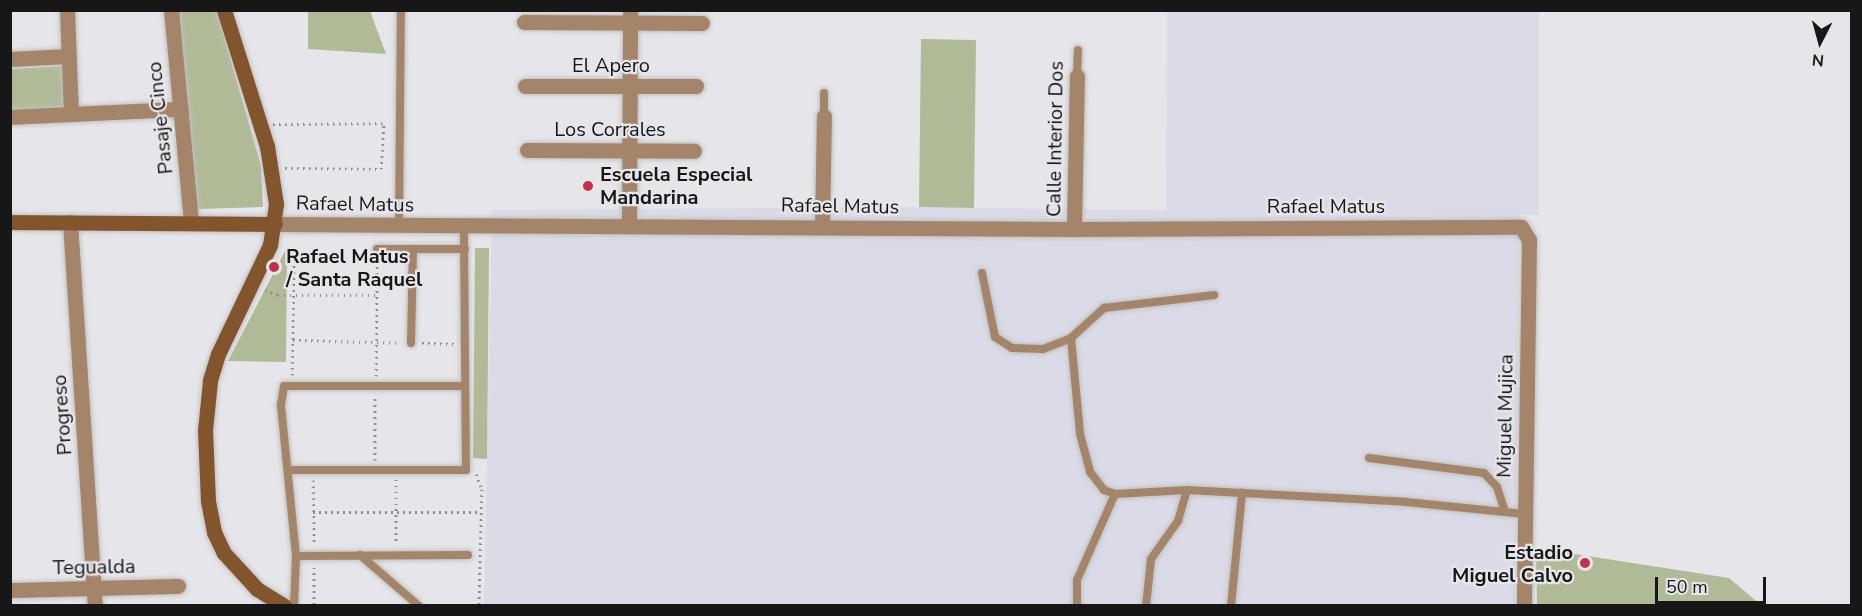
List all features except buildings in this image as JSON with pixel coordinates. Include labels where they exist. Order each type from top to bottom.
[{"type":"main road","points":[[224,10],[273,168],[275,224],[252,285],[218,354],[210,381],[206,410],[208,501],[214,532],[224,553],[257,588],[284,606]]},
{"type":"main road","name":"Rafael Matus","points":[[10,222],[275,224]]},
{"type":"street","points":[[67,10],[71,114]]},
{"type":"street","name":"Pasaje Cinco","points":[[171,10],[192,222]]},
{"type":"street","points":[[629,225],[630,16]]},
{"type":"street","points":[[524,22],[630,16],[702,23]]},
{"type":"street","points":[[10,59],[69,56]]},
{"type":"street","name":"Calle Interior Dos","points":[[1074,229],[1077,76]]},
{"type":"street","name":"El Apero","points":[[525,86],[696,86]]},
{"type":"street","points":[[10,117],[181,109]]},
{"type":"street","points":[[822,227],[824,116]]},
{"type":"street","name":"Los Corrales","points":[[526,150],[694,151]]},
{"type":"street","name":"Progreso","points":[[70,222],[95,606]]},
{"type":"street","name":"Rafael Matus","points":[[275,224],[1074,229],[1516,226],[1525,229]]},
{"type":"street","name":"Miguel Mujica","points":[[1524,606],[1529,240],[1525,229]]},
{"type":"street","name":"Tegualda","points":[[10,590],[178,586]]},
{"type":"lane","points":[[399,226],[401,10]]},
{"type":"lane","name":"Calle Interior Dos","points":[[1077,76],[1078,50]]},
{"type":"lane","points":[[824,93],[824,116]]},
{"type":"lane","points":[[288,471],[466,470],[464,226]]},
{"type":"lane","points":[[377,249],[465,249]]},
{"type":"lane","points":[[411,343],[413,249]]},
{"type":"lane","points":[[982,273],[995,338],[1012,348],[1043,349],[1071,338],[1104,308],[1214,295]]},
{"type":"lane","points":[[1071,338],[1078,422],[1090,472],[1097,484],[1115,494],[1187,490],[1406,502],[1524,514]]},
{"type":"lane","points":[[294,606],[296,556],[281,405],[284,386],[465,386]]},
{"type":"lane","points":[[1370,458],[1484,473],[1497,487],[1505,512]]},
{"type":"lane","points":[[1146,606],[1151,559],[1179,521],[1187,490]]},
{"type":"lane","points":[[1231,606],[1242,493]]},
{"type":"lane","points":[[1077,606],[1079,573],[1115,494]]},
{"type":"lane","points":[[360,555],[419,606]]},
{"type":"lane","points":[[296,556],[468,555]]},
{"type":"path","points":[[297,168],[381,170],[384,123]]},
{"type":"path","points":[[291,124],[400,123]]},
{"type":"path","points":[[375,470],[377,249]]},
{"type":"path","points":[[292,386],[294,260]]},
{"type":"path","points":[[252,285],[278,295],[377,295]]},
{"type":"path","points":[[293,340],[465,344]]},
{"type":"path","points":[[313,470],[314,604]]},
{"type":"path","points":[[396,470],[396,555]]},
{"type":"path","points":[[466,470],[478,474],[481,512],[479,606]]},
{"type":"path","points":[[313,512],[481,512]]},
{"type":"shaded area","points":[[1167,11],[1539,11],[1539,215],[1519,215],[1515,605],[484,606],[492,210],[919,207],[1166,210]]},
{"type":"green space","points":[[178,11],[217,11],[261,166],[263,207],[197,209]]},
{"type":"green space","points":[[308,11],[370,11],[386,54],[308,49]]},
{"type":"green space","points":[[921,39],[976,40],[974,208],[919,207]]},
{"type":"green space","points":[[63,66],[66,109],[11,112],[11,69]]},
{"type":"green space","points":[[287,247],[286,362],[228,361]]},
{"type":"green space","points":[[475,248],[489,248],[487,459],[473,458]]},
{"type":"green space","name":"Estadio Miguel Calvo","points":[[1536,548],[1729,578],[1761,605],[1537,605]]},
{"type":"place","name":"Escuela Especial Mandarina","points":[[588,186]]},
{"type":"place","name":"Rafael Matus / Santa Raquel","points":[[274,267]]},
{"type":"place","name":"Estadio Miguel Calvo","points":[[1585,563]]}]
